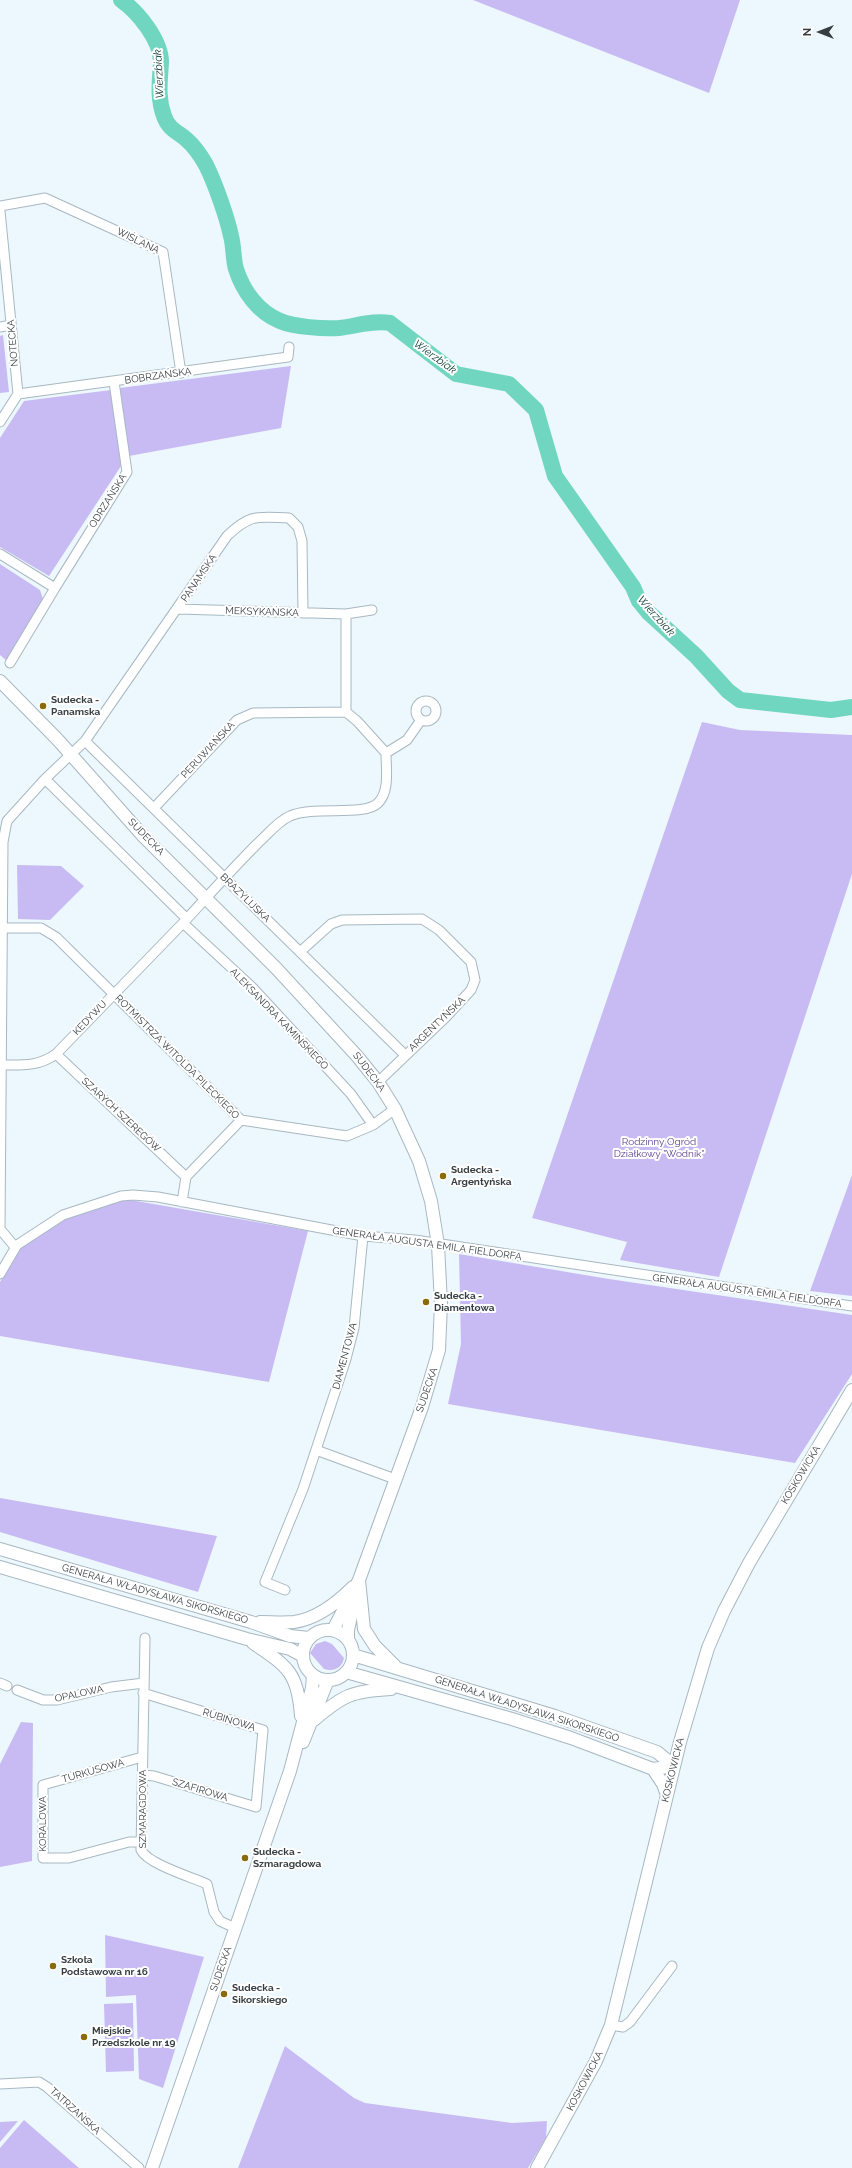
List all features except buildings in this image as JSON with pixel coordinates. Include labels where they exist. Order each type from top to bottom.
[{"type":"street","name":"WIŚLANA","points":[[0,206],[45,198],[162,252],[181,373]]},
{"type":"street","name":"NOTECKA","points":[[0,211],[18,394]]},
{"type":"street","points":[[0,327],[11,325]]},
{"type":"street","name":"BOBRZAŃSKA","points":[[18,394],[181,373],[288,357],[289,347]]},
{"type":"street","name":"ODRZAŃSKA","points":[[10,663],[127,472],[114,382]]},
{"type":"street","points":[[0,422],[18,394]]},
{"type":"street","name":"PANAMSKA","points":[[3,826],[45,779],[85,741],[178,609],[227,536],[241,523],[254,517],[289,518],[298,527],[302,541],[303,614]]},
{"type":"street","points":[[0,554],[55,588]]},
{"type":"street","name":"MEKSYKAŃSKA","points":[[178,609],[303,614],[346,614],[372,610]]},
{"type":"street","points":[[185,921],[278,824],[289,816],[306,810],[362,810],[372,808],[384,796],[386,782],[386,753],[357,721],[346,712],[346,614]]},
{"type":"street","name":"SUDECKA","points":[[0,680],[29,709],[144,837],[207,898],[300,993],[378,1082],[395,1110],[414,1148],[431,1201],[438,1245],[442,1322],[439,1350],[433,1373],[359,1580],[348,1630],[348,1640]]},
{"type":"street","name":"PERUWIAŃSKA","points":[[154,808],[237,720],[253,714],[346,712]]},
{"type":"street","points":[[386,753],[407,740],[421,720]]},
{"type":"street","name":"BRAZYLIJSKA","points":[[85,741],[224,879],[301,951],[406,1055]]},
{"type":"street","name":"ALEKSANDRA KAMIŃSKIEGO","points":[[45,779],[252,987],[351,1094],[373,1125]]},
{"type":"street","points":[[3,826],[0,1229],[15,1247]]},
{"type":"street","name":"ARGENTYŃSKA","points":[[301,951],[331,924],[342,920],[422,919],[439,930],[471,962],[475,980],[471,990],[378,1082]]},
{"type":"street","name":"KEDYWU","points":[[1,1065],[33,1065],[47,1061],[56,1054],[185,921]]},
{"type":"street","name":"ROTMISTRZA WITOLDA PILECKIEGO","points":[[2,928],[41,928],[48,931],[241,1120],[347,1136],[373,1125],[395,1110]]},
{"type":"street","name":"SZARYCH SZEREGÓW","points":[[56,1054],[186,1177]]},
{"type":"street","points":[[182,1202],[186,1177],[241,1120]]},
{"type":"street","name":"GENERAŁA AUGUSTA EMILA FIELDORFA","points":[[0,1274],[15,1247],[63,1215],[107,1199],[133,1195],[182,1202],[363,1236],[415,1240],[438,1245],[852,1306]]},
{"type":"street","name":"DIAMENTOWA","points":[[286,1590],[265,1582],[316,1450],[354,1328],[363,1236]]},
{"type":"street","name":"KOSKOWICKA","points":[[537,2168],[596,2061],[611,2025],[680,1742],[700,1671],[724,1610],[777,1515],[852,1390]]},
{"type":"street","points":[[316,1450],[395,1480]]},
{"type":"street","name":"GENERAŁA WŁADYSŁAWA SIKORSKIEGO","points":[[0,1549],[251,1622],[290,1636],[310,1638]]},
{"type":"street","name":"GENERAŁA WŁADYSŁAWA SIKORSKIEGO","points":[[0,1567],[247,1639],[290,1649],[303,1656]]},
{"type":"street","points":[[251,1622],[293,1622],[304,1620],[322,1611],[347,1593],[359,1580]]},
{"type":"street","points":[[359,1580],[364,1629],[375,1646],[396,1666]]},
{"type":"street","name":"SUDECKA","points":[[333,1630],[359,1580]]},
{"type":"street","points":[[333,1630],[348,1640],[353,1655],[346,1672],[341,1677],[328,1680],[313,1675],[308,1669],[303,1656],[310,1638],[320,1631],[333,1630]]},
{"type":"street","name":"SZMARAGDOWA","points":[[145,1638],[142,1757],[144,1775],[141,1842],[144,1856],[207,1884],[214,1912],[220,1921],[235,1928]]},
{"type":"street","points":[[247,1639],[279,1661],[293,1678],[300,1696],[307,1723],[335,1702],[348,1695],[364,1691],[400,1688]]},
{"type":"street","points":[[353,1655],[396,1666]]},
{"type":"street","name":"GENERAŁA WŁADYSŁAWA SIKORSKIEGO","points":[[396,1666],[556,1716],[657,1752],[674,1766]]},
{"type":"street","points":[[346,1672],[400,1688]]},
{"type":"street","name":"SUDECKA","points":[[307,1723],[313,1675]]},
{"type":"street","name":"SUDECKA","points":[[152,2168],[307,1723],[328,1680]]},
{"type":"street","name":"OPALOWA","points":[[17,1690],[43,1700],[57,1700],[111,1687],[144,1683]]},
{"type":"street","name":"GENERAŁA WŁADYSŁAWA SIKORSKIEGO","points":[[400,1688],[534,1726],[653,1769],[674,1766]]},
{"type":"street","name":"RUBINOWA","points":[[144,1694],[263,1730],[256,1807]]},
{"type":"street","points":[[657,1752],[680,1742]]},
{"type":"street","name":"TURKUSOWA","points":[[43,1785],[142,1757]]},
{"type":"street","points":[[653,1769],[663,1784],[667,1795]]},
{"type":"street","name":"SZAFIROWA","points":[[144,1775],[154,1776],[256,1807]]},
{"type":"street","name":"KORALOWA","points":[[43,1785],[43,1858],[69,1858],[129,1842],[141,1842]]},
{"type":"street","points":[[611,2025],[623,2027],[630,2022],[672,1966]]},
{"type":"street","name":"TATRZAŃSKA","points":[[0,2084],[39,2082],[47,2087],[138,2168]]},
{"type":"green space","points":[[473,0],[740,0],[709,93]]},
{"type":"green space","points":[[3,335],[9,392],[0,393],[0,336]]},
{"type":"green space","points":[[291,366],[281,428],[129,456],[120,388]]},
{"type":"green space","points":[[111,390],[121,466],[49,576],[0,547],[0,438],[24,401]]},
{"type":"green space","points":[[0,564],[40,590],[44,602],[7,661],[0,655]]},
{"type":"green space","name":"Rodzinny Ogród Działkowy \"Wodnik\"","points":[[702,722],[740,730],[852,735],[852,874],[719,1277],[620,1260],[627,1242],[532,1218]]},
{"type":"green space","points":[[17,865],[61,866],[84,886],[50,920],[18,919]]},
{"type":"green space","points":[[852,1175],[852,1296],[810,1291]]},
{"type":"green space","points":[[125,1199],[308,1231],[269,1382],[0,1336],[0,1282],[18,1250],[73,1214]]},
{"type":"green space","points":[[459,1254],[609,1279],[852,1315],[852,1374],[795,1463],[448,1404],[461,1344]]},
{"type":"green space","points":[[0,1498],[217,1536],[198,1592],[0,1532]]},
{"type":"green space","points":[[325,1641],[332,1644],[344,1658],[339,1667],[331,1670],[324,1669],[310,1653],[316,1644]]},
{"type":"green space","points":[[21,1722],[33,1723],[32,1861],[0,1867],[0,1764]]},
{"type":"green space","points":[[105,1935],[204,1957],[163,2088],[139,2079],[136,1995],[106,1997]]},
{"type":"green space","points":[[133,2003],[134,2071],[106,2072],[104,2004]]},
{"type":"green space","points":[[285,2046],[354,2098],[365,2103],[512,2123],[547,2121],[546,2138],[528,2168],[238,2168]]},
{"type":"green space","points":[[24,2120],[79,2168],[0,2168],[0,2148]]},
{"type":"green space","points":[[18,2121],[0,2142],[0,2122]]},
{"type":"waterway","name":"Wierzbiak","points":[[121,0],[141,19],[153,36],[160,54],[160,102],[164,116],[170,126],[195,148],[206,165],[227,219],[232,240],[235,265],[239,277],[247,293],[258,306],[272,317],[280,321],[301,326],[339,328],[371,323],[390,323],[456,374],[509,384],[536,410],[555,476],[633,587],[639,601],[648,612],[696,656],[728,691],[740,700],[831,710],[852,707]]},
{"type":"place","name":"Sudecka - Panamska","points":[[43,706]]},
{"type":"place","name":"Sudecka - Argentyńska","points":[[443,1176]]},
{"type":"place","name":"Sudecka - Diamentowa","points":[[426,1302]]},
{"type":"place","name":"Sudecka - Szmaragdowa","points":[[245,1858]]},
{"type":"place","name":"Szkoła Podstawowa nr 16","points":[[53,1966]]},
{"type":"place","name":"Sudecka - Sikorskiego","points":[[224,1994]]},
{"type":"place","name":"Miejskie Przedszkole nr 19","points":[[84,2037]]}]
